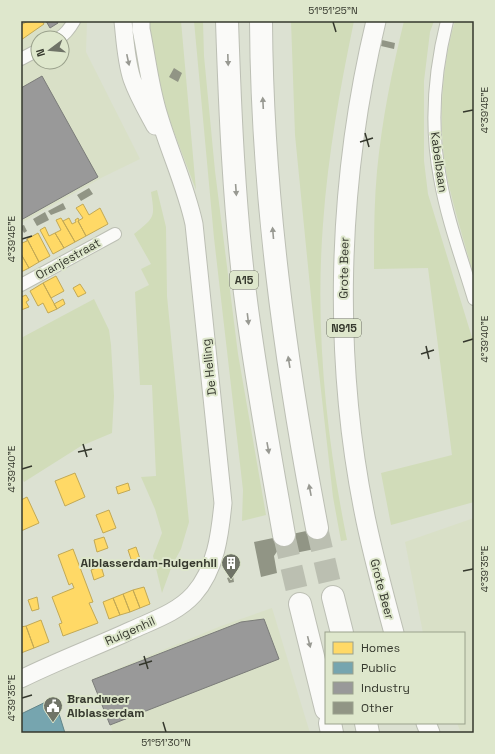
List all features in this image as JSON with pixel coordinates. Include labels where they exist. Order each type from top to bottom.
[{"type":"highway","name":"A15","points":[[227,21],[229,85],[236,195],[245,292],[254,359],[284,536]]},
{"type":"highway","points":[[261,21],[261,63],[266,153],[274,247],[300,441],[317,528]]},
{"type":"highway","points":[[333,597],[342,632]]},
{"type":"highway","points":[[300,604],[325,705]]},
{"type":"main road","name":"Grote Beer","points":[[376,21],[358,107],[344,229],[344,349],[349,410],[359,484],[379,579],[394,632]]},
{"type":"street","points":[[69,30],[74,21]]},
{"type":"street","name":"De Helling","points":[[123,21],[125,46],[132,78],[144,105],[170,151]]},
{"type":"street","name":"De Helling","points":[[141,21],[141,29],[154,96],[170,151],[188,199],[194,224],[223,503],[220,530],[214,558],[202,584]]},
{"type":"street","name":"Kabelbaan","points":[[447,21],[437,70],[434,104],[435,142],[440,179],[447,211],[474,299]]},
{"type":"street","points":[[21,59],[30,54]]},
{"type":"street","name":"Oranjestraat","points":[[21,285],[115,234]]},
{"type":"street","name":"Ruigenhil","points":[[21,679],[174,612],[194,594],[202,584]]},
{"type":"shaded area","points":[[21,21],[87,21],[86,52],[140,159],[103,177],[21,223]]},
{"type":"shaded area","points":[[148,21],[181,21],[196,190],[166,111],[157,79]]},
{"type":"shaded area","points":[[194,21],[203,21],[204,56],[215,171],[238,354],[266,515],[242,521],[243,490],[214,238]]},
{"type":"shaded area","points":[[291,21],[354,21],[339,96],[331,147],[323,224],[320,303],[324,382],[328,422],[333,462],[347,540],[341,541],[333,497],[295,135]]},
{"type":"shaded area","points":[[404,21],[434,21],[430,32],[424,81],[424,161],[428,194],[474,344],[474,502],[391,525],[381,473],[452,455],[428,268],[374,269],[376,183],[379,152],[395,58]]},
{"type":"shaded area","points":[[455,21],[474,21],[474,277],[450,190],[443,149],[443,83],[450,40]]},
{"type":"shaded area","points":[[157,190],[166,227],[167,296],[189,522],[181,549],[174,560],[162,593],[153,556],[162,533],[155,509],[141,477],[156,476],[152,385],[140,385],[135,292],[149,285],[141,269],[151,264],[134,234],[150,220],[153,212],[151,192]]},
{"type":"shaded area","points":[[94,299],[109,330],[114,396],[112,433],[81,446],[24,482],[21,476],[21,338]]},
{"type":"shaded area","points":[[474,518],[474,733],[461,733],[457,724],[465,724],[465,632],[423,632],[405,542]]},
{"type":"shaded area","points":[[272,608],[310,733],[113,733],[95,678],[221,626]]},
{"type":"building: Homes","points":[[28,21],[42,21],[44,24],[35,30],[30,30],[30,34],[21,40],[21,25]]},
{"type":"building: Homes","points":[[83,204],[89,215],[100,208],[108,224],[86,236],[78,221],[83,218],[76,208]]},
{"type":"building: Homes","points":[[61,218],[75,242],[64,248],[55,233],[61,230],[56,220]]},
{"type":"building: Homes","points":[[69,218],[72,224],[76,222],[75,220],[78,218],[78,221],[86,236],[75,242],[63,221]]},
{"type":"building: Homes","points":[[45,227],[49,236],[55,233],[64,248],[53,254],[40,230]]},
{"type":"building: Homes","points":[[38,233],[50,256],[39,262],[27,239]]},
{"type":"building: Homes","points":[[27,239],[39,262],[29,268],[21,254],[21,241],[22,243],[27,241]]},
{"type":"building: Homes","points":[[21,254],[29,268],[21,272]]},
{"type":"building: Homes","points":[[56,276],[64,291],[51,298],[43,283]]},
{"type":"building: Homes","points":[[43,283],[57,309],[48,313],[43,303],[38,306],[30,291]]},
{"type":"building: Homes","points":[[80,284],[86,293],[78,297],[73,288]]},
{"type":"building: Homes","points":[[26,295],[29,300],[26,302],[29,307],[21,310],[21,297]]},
{"type":"building: Homes","points":[[63,299],[65,304],[57,309],[54,304]]},
{"type":"building: Homes","points":[[75,473],[85,497],[65,506],[55,481]]},
{"type":"building: Homes","points":[[128,483],[130,490],[118,494],[116,487]]},
{"type":"building: Homes","points":[[27,497],[39,523],[21,531],[21,500]]},
{"type":"building: Homes","points":[[109,510],[116,528],[103,533],[96,515]]},
{"type":"building: Homes","points":[[104,537],[108,548],[97,552],[94,540]]},
{"type":"building: Homes","points":[[136,547],[140,559],[132,562],[128,550]]},
{"type":"building: Homes","points":[[73,549],[93,602],[89,603],[98,623],[63,636],[59,624],[62,623],[52,597],[74,588],[72,583],[69,585],[58,555]]},
{"type":"building: Homes","points":[[101,566],[104,576],[94,580],[91,570]]},
{"type":"building: Homes","points":[[144,587],[150,604],[140,608],[133,590]]},
{"type":"building: Homes","points":[[133,590],[140,608],[130,612],[123,594]]},
{"type":"building: Homes","points":[[123,594],[130,612],[120,615],[113,598]]},
{"type":"building: Homes","points":[[37,597],[39,609],[32,611],[28,600]]},
{"type":"building: Homes","points":[[113,598],[120,615],[109,619],[103,602]]},
{"type":"building: Homes","points":[[41,620],[49,642],[34,648],[26,626]]},
{"type":"building: Homes","points":[[26,626],[34,648],[21,653],[21,627]]},
{"type":"building: Public","points":[[54,698],[65,733],[21,733],[21,714]]},
{"type":"building: Industry","points":[[46,21],[57,21],[58,23],[50,28]]},
{"type":"building: Industry","points":[[42,76],[98,177],[21,220],[21,88]]},
{"type":"building: Industry","points":[[264,619],[279,659],[110,725],[92,680],[241,622]]},
{"type":"building: Other","points":[[382,40],[395,43],[394,49],[381,46]]},
{"type":"building: Other","points":[[174,68],[182,73],[178,82],[169,77]]},
{"type":"building: Other","points":[[89,188],[93,194],[81,201],[77,195]]},
{"type":"building: Other","points":[[63,203],[66,209],[51,215],[48,211]]},
{"type":"building: Other","points":[[45,212],[49,220],[37,226],[33,219]]},
{"type":"building: Other","points":[[24,225],[27,231],[24,233],[21,226]]},
{"type":"building: Other","points":[[311,530],[315,549],[290,554],[288,548],[278,550],[274,556],[277,573],[261,577],[254,542]]},
{"type":"building: Other","name":"Alblasserdam-Ruigenhil","points":[[233,576],[234,582],[229,583],[227,578]]},
{"type":"tunnel","points":[[317,528],[333,597]]},
{"type":"tunnel","points":[[284,535],[300,604]]},
{"type":"place","name":"Alblasserdam-Ruigenhil","points":[[231,580]]},
{"type":"place","name":"Brandweer Alblasserdam","points":[[53,723]]}]
